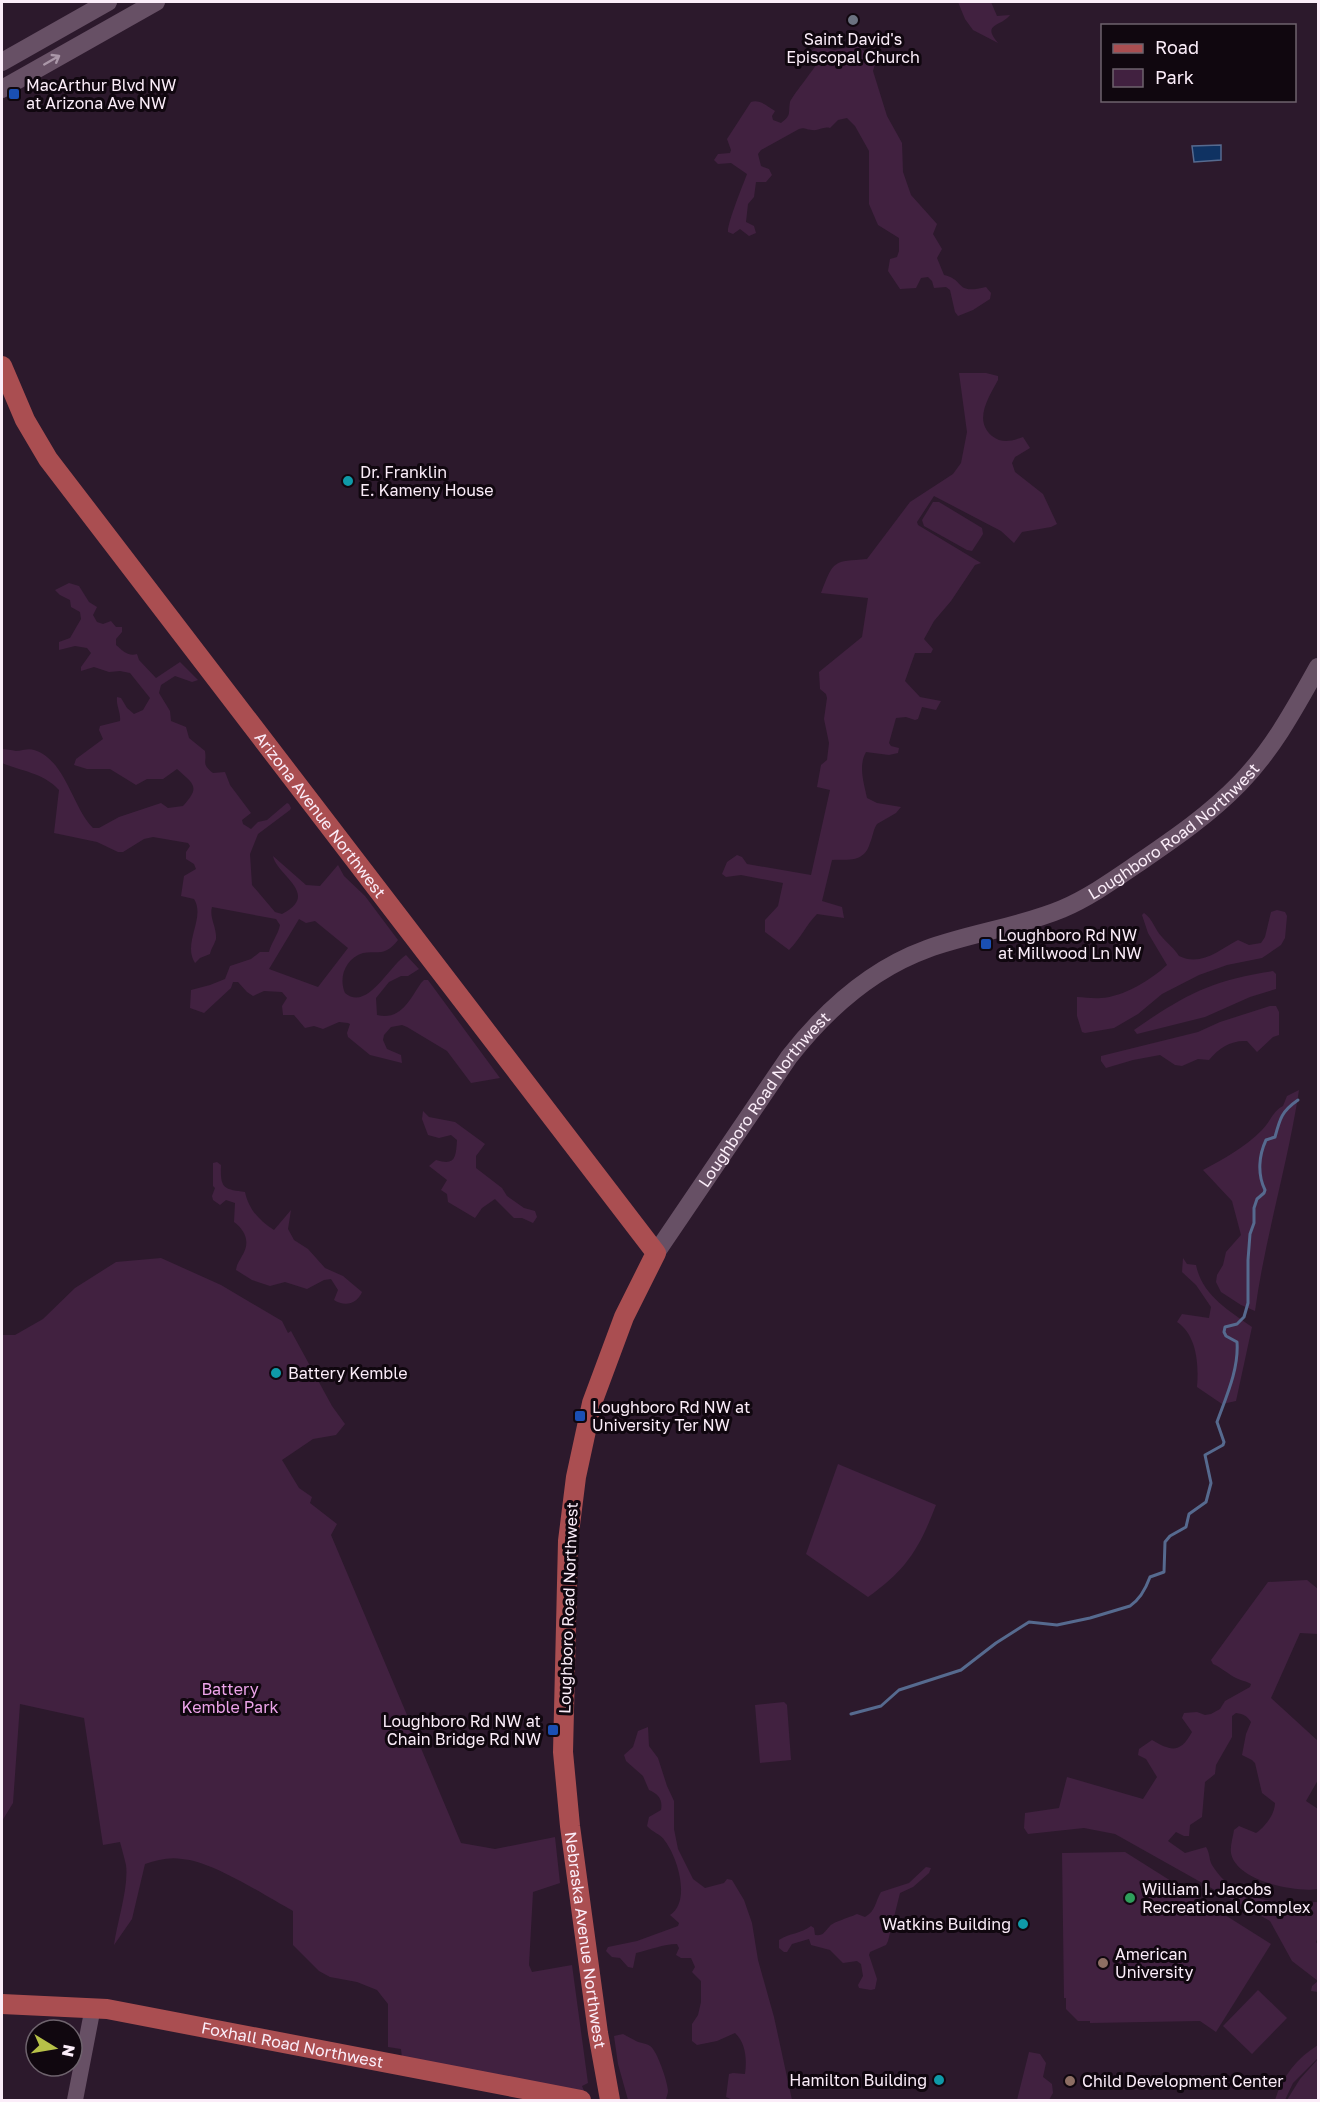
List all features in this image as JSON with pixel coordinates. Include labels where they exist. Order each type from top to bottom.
[{"type":"main road","points":[[2,62],[108,2]]},
{"type":"main road","points":[[2,90],[156,2]]},
{"type":"main road","name":"Arizona Avenue Northwest","points":[[2,366],[24,420],[48,459],[656,1253]]},
{"type":"main road","name":"Loughboro Road Northwest","points":[[565,1777],[563,1752],[568,1541],[576,1477],[592,1403],[610,1350],[628,1306],[656,1253],[789,1057],[808,1033],[836,1006],[872,978],[912,955],[1069,906],[1104,886],[1182,832],[1212,809],[1253,769],[1276,738],[1318,667]]},
{"type":"main road","name":"Nebraska Avenue Northwest","points":[[565,1777],[598,2033],[610,2100]]},
{"type":"main road","name":"Foxhall Road Northwest","points":[[2,2004],[93,2007],[581,2100]]},
{"type":"street","points":[[75,2100],[93,2007]]},
{"type":"green space","points":[[958,2],[991,2],[997,16],[1010,15],[992,29],[993,37],[998,43],[973,30],[965,19]]},
{"type":"green space","points":[[820,46],[834,50],[857,46],[876,60],[873,71],[887,116],[902,143],[903,172],[911,195],[937,224],[933,234],[942,249],[937,258],[944,275],[951,277],[964,288],[986,287],[991,293],[990,299],[973,310],[958,316],[950,290],[946,287],[934,288],[928,277],[921,278],[916,288],[900,289],[888,271],[890,259],[897,257],[899,251],[899,238],[878,225],[869,204],[869,151],[855,126],[847,118],[838,120],[830,128],[799,129],[761,150],[758,154],[761,166],[769,169],[772,175],[766,182],[756,182],[754,197],[748,204],[746,222],[754,226],[756,233],[749,236],[740,229],[733,234],[728,232],[747,174],[731,163],[718,164],[714,160],[718,154],[730,153],[727,139],[751,102],[761,102],[775,111],[772,116],[773,120],[781,123],[787,118],[791,99],[818,62],[812,50]]},
{"type":"green space","points":[[959,373],[986,373],[998,376],[984,408],[986,430],[1003,441],[1023,437],[1030,448],[1015,457],[1012,463],[1015,472],[1043,494],[1057,524],[1022,532],[1014,543],[1001,531],[934,496],[917,522],[918,525],[981,563],[975,565],[951,601],[934,621],[924,639],[933,649],[931,653],[915,653],[905,681],[920,697],[941,701],[936,710],[922,707],[918,719],[896,718],[889,743],[899,748],[898,753],[889,755],[866,752],[862,769],[867,798],[877,803],[901,807],[896,813],[877,824],[864,854],[855,859],[832,860],[822,901],[842,907],[844,918],[817,914],[789,950],[765,932],[765,920],[778,906],[783,883],[741,875],[726,877],[722,874],[727,862],[737,855],[742,857],[747,864],[811,875],[830,790],[817,787],[821,765],[827,760],[829,743],[824,719],[827,698],[820,689],[819,672],[862,637],[868,598],[821,593],[836,564],[867,559],[910,502],[953,474],[961,463],[967,432]]},
{"type":"green space","points":[[933,502],[939,502],[982,528],[983,534],[972,551],[924,526],[922,520]]},
{"type":"green space","points":[[69,583],[79,586],[89,602],[97,607],[93,615],[97,622],[103,624],[111,621],[116,627],[122,627],[122,632],[116,639],[116,645],[128,654],[137,654],[139,660],[156,678],[180,662],[198,680],[192,682],[175,676],[161,685],[159,693],[170,711],[171,721],[186,727],[189,738],[205,751],[207,767],[213,773],[225,772],[230,785],[251,813],[242,820],[243,824],[251,829],[258,822],[267,820],[287,803],[289,804],[290,810],[258,834],[250,854],[252,885],[275,912],[282,914],[293,907],[298,899],[294,885],[273,856],[306,885],[320,886],[338,865],[344,876],[365,896],[398,940],[384,951],[363,953],[352,959],[343,975],[345,993],[353,997],[361,997],[377,985],[406,955],[419,969],[408,976],[401,976],[389,982],[376,998],[377,1015],[385,1016],[399,1012],[409,1002],[421,983],[428,980],[500,1078],[471,1083],[447,1051],[402,1025],[391,1027],[383,1040],[387,1049],[401,1055],[402,1063],[370,1055],[348,1037],[350,1024],[339,1022],[323,1029],[314,1026],[305,1028],[294,1015],[283,1015],[282,1006],[287,998],[282,992],[264,991],[253,996],[238,982],[233,982],[231,988],[204,1013],[190,1008],[191,990],[225,979],[230,966],[251,959],[260,952],[269,952],[280,925],[276,919],[212,907],[216,939],[210,954],[195,963],[191,947],[197,906],[194,899],[181,896],[184,876],[196,869],[194,864],[186,859],[186,852],[190,846],[188,843],[153,837],[144,839],[123,852],[118,852],[97,842],[54,833],[59,790],[39,776],[2,763],[2,749],[16,751],[32,749],[45,755],[54,763],[93,828],[99,828],[119,817],[161,803],[168,808],[183,806],[192,794],[193,786],[177,769],[163,779],[147,779],[136,785],[110,769],[87,769],[74,765],[76,759],[103,739],[99,730],[100,726],[120,721],[117,697],[121,698],[134,714],[143,710],[150,698],[130,673],[109,672],[94,667],[81,671],[81,667],[91,653],[87,648],[75,646],[59,650],[59,642],[70,638],[81,619],[80,612],[71,607],[70,600],[55,590]],"holes":[[[299,919],[306,923],[315,921],[348,948],[318,987],[269,969]]]},
{"type":"green space","points":[[1277,910],[1285,912],[1287,916],[1285,938],[1281,945],[1262,958],[1227,965],[1199,975],[1162,994],[1138,1014],[1114,1028],[1082,1032],[1077,1016],[1077,997],[1098,998],[1118,995],[1145,982],[1167,965],[1148,933],[1142,915],[1144,913],[1179,956],[1195,960],[1210,956],[1238,940],[1249,945],[1261,943],[1265,937],[1271,912]]},
{"type":"green space","points":[[1273,971],[1276,974],[1276,989],[1250,997],[1205,1017],[1137,1034],[1134,1030],[1168,1007],[1215,984]]},
{"type":"green space","points":[[1276,1006],[1279,1012],[1279,1035],[1273,1037],[1257,1052],[1247,1041],[1241,1041],[1226,1046],[1209,1060],[1198,1059],[1182,1066],[1175,1065],[1160,1055],[1106,1068],[1101,1061],[1101,1056],[1198,1032],[1220,1022]]},
{"type":"green space","points":[[1299,1090],[1255,1311],[1221,1292],[1216,1282],[1226,1252],[1241,1235],[1232,1201],[1203,1170],[1234,1152],[1255,1136],[1283,1106],[1287,1096]]},
{"type":"green space","points":[[423,1111],[429,1117],[455,1122],[485,1144],[476,1156],[476,1168],[502,1188],[507,1196],[524,1208],[535,1211],[537,1217],[533,1223],[522,1218],[514,1218],[495,1199],[482,1208],[475,1218],[448,1202],[447,1194],[441,1190],[447,1180],[429,1166],[436,1160],[451,1161],[455,1156],[457,1140],[451,1135],[439,1138],[428,1135],[422,1119]]},
{"type":"green space","points":[[217,1162],[221,1165],[221,1179],[225,1186],[232,1190],[245,1192],[255,1214],[274,1230],[291,1210],[288,1229],[294,1240],[308,1249],[325,1268],[343,1276],[362,1292],[360,1296],[354,1302],[346,1304],[334,1300],[338,1290],[331,1279],[307,1289],[285,1282],[270,1286],[252,1280],[236,1270],[245,1251],[246,1237],[234,1222],[235,1203],[226,1200],[220,1205],[213,1200],[215,1188],[213,1186],[213,1163]]},
{"type":"green space","name":"Battery Kemble Park","points":[[161,1258],[221,1285],[282,1321],[288,1333],[291,1331],[332,1406],[345,1424],[336,1435],[313,1439],[282,1460],[299,1488],[312,1497],[310,1503],[337,1524],[331,1535],[461,1843],[495,1849],[555,1837],[560,1883],[533,1892],[529,1965],[532,1972],[572,1965],[588,2083],[582,2086],[586,2096],[402,2058],[401,2049],[388,2047],[388,2004],[377,1990],[357,1982],[330,1977],[319,1971],[293,1945],[293,1911],[223,1872],[194,1861],[172,1858],[145,1864],[132,1919],[114,1945],[124,1894],[126,1865],[120,1842],[103,1845],[84,1718],[20,1704],[13,1803],[2,1821],[2,1335],[15,1335],[43,1319],[75,1288],[116,1262]]},
{"type":"green space","points":[[1183,1258],[1187,1264],[1196,1265],[1204,1285],[1217,1301],[1252,1327],[1236,1401],[1222,1404],[1197,1387],[1198,1369],[1193,1342],[1177,1322],[1182,1314],[1209,1318],[1211,1307],[1196,1285],[1182,1272]]},
{"type":"green space","points":[[838,1464],[936,1505],[924,1534],[910,1557],[893,1577],[868,1597],[806,1554]]},
{"type":"green space","points":[[1307,1580],[1318,1589],[1318,1634],[1300,1633],[1271,1698],[1318,1741],[1318,1780],[1306,1801],[1318,1809],[1318,1889],[1296,1889],[1268,1883],[1255,1878],[1235,1863],[1231,1853],[1234,1830],[1239,1826],[1256,1833],[1269,1820],[1275,1803],[1262,1793],[1255,1763],[1242,1755],[1251,1722],[1241,1714],[1236,1713],[1232,1716],[1232,1737],[1216,1765],[1215,1774],[1205,1782],[1202,1817],[1190,1825],[1189,1836],[1176,1832],[1168,1841],[1185,1853],[1206,1847],[1212,1865],[1222,1878],[1246,1894],[1273,1901],[1318,1902],[1316,1942],[1318,1945],[1318,1981],[1292,1961],[1270,1921],[1115,1834],[1084,1828],[1028,1834],[1024,1828],[1025,1813],[1059,1808],[1067,1777],[1143,1799],[1157,1777],[1146,1759],[1138,1755],[1139,1749],[1152,1740],[1170,1748],[1179,1747],[1192,1732],[1182,1718],[1184,1713],[1211,1714],[1220,1709],[1225,1701],[1250,1687],[1251,1684],[1213,1664],[1211,1660],[1268,1582]]},
{"type":"green space","points":[[784,1702],[787,1705],[791,1760],[760,1763],[755,1705]]},
{"type":"green space","points":[[648,1727],[649,1746],[658,1758],[674,1801],[674,1829],[678,1849],[693,1879],[705,1888],[724,1883],[727,1879],[732,1880],[744,1900],[752,1923],[758,1960],[774,2017],[792,2100],[733,2100],[726,2097],[729,2074],[745,2074],[744,2047],[735,2033],[717,2041],[697,2045],[692,2041],[692,2024],[698,2015],[701,2002],[701,1981],[692,1972],[695,1967],[691,1958],[681,1958],[676,1955],[679,1948],[677,1944],[636,1953],[633,1968],[628,1967],[620,1958],[612,1957],[606,1951],[608,1947],[637,1941],[678,1926],[679,1923],[670,1915],[680,1900],[678,1868],[663,1839],[647,1826],[649,1817],[661,1810],[660,1800],[649,1790],[643,1776],[626,1761],[624,1755],[633,1747],[638,1731]]},
{"type":"green space","name":"William I. Jacobs Recreational Complex","points":[[1125,1852],[1271,1944],[1216,2032],[1200,2021],[1090,2023],[1090,2021],[1078,2021],[1066,2009],[1062,1853]]},
{"type":"green space","points":[[926,1867],[931,1868],[929,1873],[913,1887],[900,1893],[886,1945],[870,1952],[877,1979],[875,1989],[859,1988],[858,1985],[863,1976],[861,1964],[857,1961],[843,1963],[830,1950],[811,1945],[809,1939],[792,1944],[787,1952],[779,1948],[779,1940],[811,1926],[814,1928],[815,1935],[820,1935],[838,1921],[857,1914],[865,1917],[869,1915],[881,1892],[909,1883]]},
{"type":"green space","points":[[1318,1981],[1318,1992],[1311,1991],[1312,1986]]},
{"type":"green space","points":[[1258,1990],[1287,2018],[1252,2054],[1223,2026]]},
{"type":"green space","points":[[623,2034],[653,2049],[666,2081],[668,2091],[666,2100],[628,2100],[618,2064],[614,2036]]},
{"type":"green space","points":[[1318,2045],[1318,2058],[1293,2083],[1285,2100],[1275,2100],[1291,2069]]},
{"type":"green space","points":[[1029,2052],[1040,2054],[1046,2063],[1043,2077],[1052,2084],[1053,2093],[1049,2100],[1017,2100]]},
{"type":"green space","points":[[1318,2059],[1318,2100],[1287,2100],[1300,2079]]},
{"type":"water","points":[[1221,145],[1221,160],[1194,162],[1192,146]]},
{"type":"waterway","points":[[851,1714],[881,1706],[899,1690],[961,1670],[996,1643],[1029,1622],[1057,1625],[1130,1606],[1142,1593],[1150,1577],[1164,1572],[1165,1542],[1170,1536],[1186,1527],[1189,1514],[1206,1502],[1211,1483],[1205,1455],[1223,1445],[1224,1442],[1217,1422],[1231,1383],[1237,1352],[1237,1342],[1226,1336],[1224,1332],[1225,1327],[1237,1324],[1244,1317],[1248,1303],[1250,1234],[1257,1199],[1265,1190],[1260,1171],[1262,1152],[1266,1140],[1275,1137],[1285,1112],[1298,1100]]},
{"type":"place","name":"Saint David's Episcopal Church","points":[[853,20]]},
{"type":"place","name":"MacArthur Blvd NW at Arizona Ave NW","points":[[14,94]]},
{"type":"place","name":"Dr. Franklin E. Kameny House","points":[[348,481]]},
{"type":"place","name":"Loughboro Rd NW at Millwood Ln NW","points":[[986,944]]},
{"type":"place","name":"Battery Kemble","points":[[276,1373]]},
{"type":"place","name":"Loughboro Rd NW at University Ter NW","points":[[580,1416]]},
{"type":"place","name":"Loughboro Rd NW at Chain Bridge Rd NW","points":[[553,1730]]},
{"type":"place","name":"William I. Jacobs Recreational Complex","points":[[1130,1898]]},
{"type":"place","name":"Watkins Building","points":[[1023,1924]]},
{"type":"place","name":"American University","points":[[1103,1963]]},
{"type":"place","name":"Hamilton Building","points":[[939,2080]]},
{"type":"place","name":"Child Development Center","points":[[1070,2081]]}]
